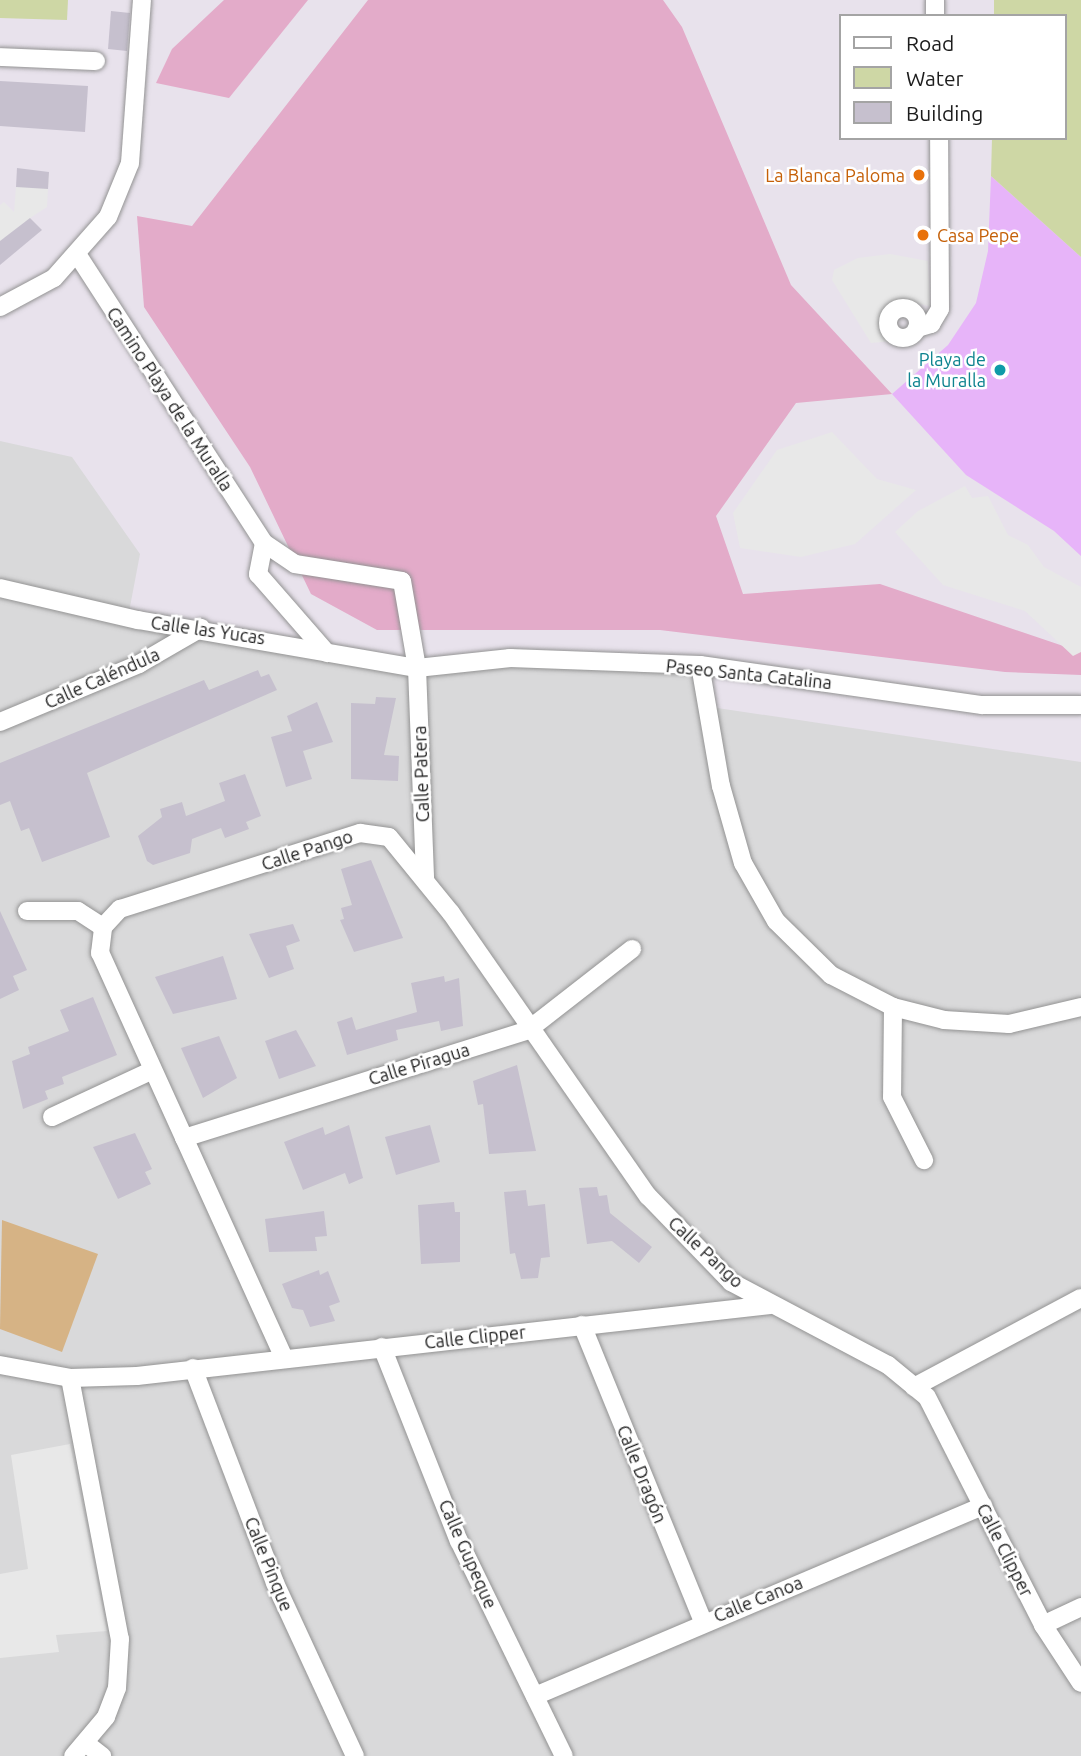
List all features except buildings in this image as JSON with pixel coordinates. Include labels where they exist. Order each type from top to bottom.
[{"type":"street","points":[[0,307],[54,278],[108,216],[130,163],[142,0]]},
{"type":"street","points":[[0,57],[96,61]]},
{"type":"street","points":[[917,328],[931,324],[940,309],[939,140]]},
{"type":"street","name":"Camino Playa de la Muralla","points":[[77,254],[264,543],[295,564],[402,581],[417,668]]},
{"type":"street","points":[[264,543],[258,574],[328,654]]},
{"type":"street","name":"Calle las Yucas","points":[[0,588],[201,628],[288,642],[328,654],[417,668]]},
{"type":"street","name":"Calle Caléndula","points":[[0,722],[139,664],[201,628]]},
{"type":"street","name":"Paseo Santa Catalina","points":[[417,668],[510,658],[700,665],[982,705],[1081,705]]},
{"type":"street","points":[[700,665],[721,786],[743,863],[769,910],[831,975],[893,1007],[944,1020],[1009,1024],[1081,1007]]},
{"type":"street","name":"Calle Patera","points":[[417,668],[425,879]]},
{"type":"street","name":"Calle Pango","points":[[103,926],[120,909],[360,833],[389,837],[425,879],[528,1030],[648,1196],[731,1282],[770,1305]]},
{"type":"street","points":[[27,911],[78,911],[103,926],[100,953],[284,1358]]},
{"type":"street","name":"Calle Piragua","points":[[184,1138],[528,1030],[632,950]]},
{"type":"street","points":[[893,1007],[892,1097],[924,1160]]},
{"type":"street","points":[[52,1117],[153,1070]]},
{"type":"street","points":[[914,1387],[1081,1298]]},
{"type":"street","name":"Calle Clipper","points":[[0,1365],[70,1378],[193,1368],[770,1305],[888,1365],[927,1397],[1043,1625],[1081,1683]]},
{"type":"street","name":"Calle Dragón","points":[[582,1325],[703,1622]]},
{"type":"street","name":"Calle Gupeque","points":[[382,1347],[459,1541],[564,1756]]},
{"type":"street","name":"Calle Pinque","points":[[193,1368],[275,1583],[355,1756]]},
{"type":"street","points":[[70,1378],[120,1639],[117,1688],[88,1752]]},
{"type":"street","name":"Calle Canoa","points":[[535,1696],[703,1622],[982,1506]]},
{"type":"street","points":[[1043,1625],[1081,1607]]},
{"type":"shaded area","points":[[224,0],[308,0],[229,98],[156,83],[172,49]]},
{"type":"shaded area","points":[[368,0],[663,0],[682,27],[791,285],[892,394],[796,403],[716,516],[743,594],[880,584],[1081,652],[1081,675],[1005,672],[660,630],[377,630],[311,594],[250,467],[144,307],[137,216],[192,226]]},
{"type":"shaded area","points":[[49,172],[47,207],[30,218],[42,230],[0,261],[0,205],[4,202],[14,212],[16,187]]},
{"type":"shaded area","points":[[890,254],[928,261],[930,306],[908,302],[889,307],[882,323],[892,341],[871,343],[832,280],[834,270],[858,258]]},
{"type":"shaded area","points":[[832,432],[877,479],[916,490],[855,544],[801,557],[740,548],[733,513],[777,450]]},
{"type":"shaded area","points":[[0,441],[72,457],[140,554],[129,612],[416,660],[699,668],[704,706],[1081,762],[1081,1756],[0,1756]]},
{"type":"shaded area","points":[[965,486],[972,498],[988,496],[1008,535],[1028,545],[1044,567],[1081,587],[1081,652],[1073,656],[1025,611],[943,585],[895,532],[918,511]]},
{"type":"shaded area","points":[[2,1220],[98,1254],[62,1352],[0,1329]]},
{"type":"shaded area","points":[[70,1444],[107,1631],[56,1635],[59,1652],[0,1658],[0,1574],[28,1569],[11,1455]]},
{"type":"sand","name":"Playa de la Muralla","points":[[991,176],[1081,257],[1081,556],[1054,531],[966,475],[892,394],[948,345],[976,303],[988,251]]},
{"type":"water","points":[[0,0],[68,0],[67,20],[0,18]]},
{"type":"water","points":[[994,0],[1081,0],[1081,257],[991,176],[992,140],[1067,140],[1067,14],[994,14]]},
{"type":"place","name":"La Blanca Paloma","points":[[919,175]]},
{"type":"place","name":"Casa Pepe","points":[[923,235]]},
{"type":"place","name":"Playa de la Muralla","points":[[1000,370]]}]
